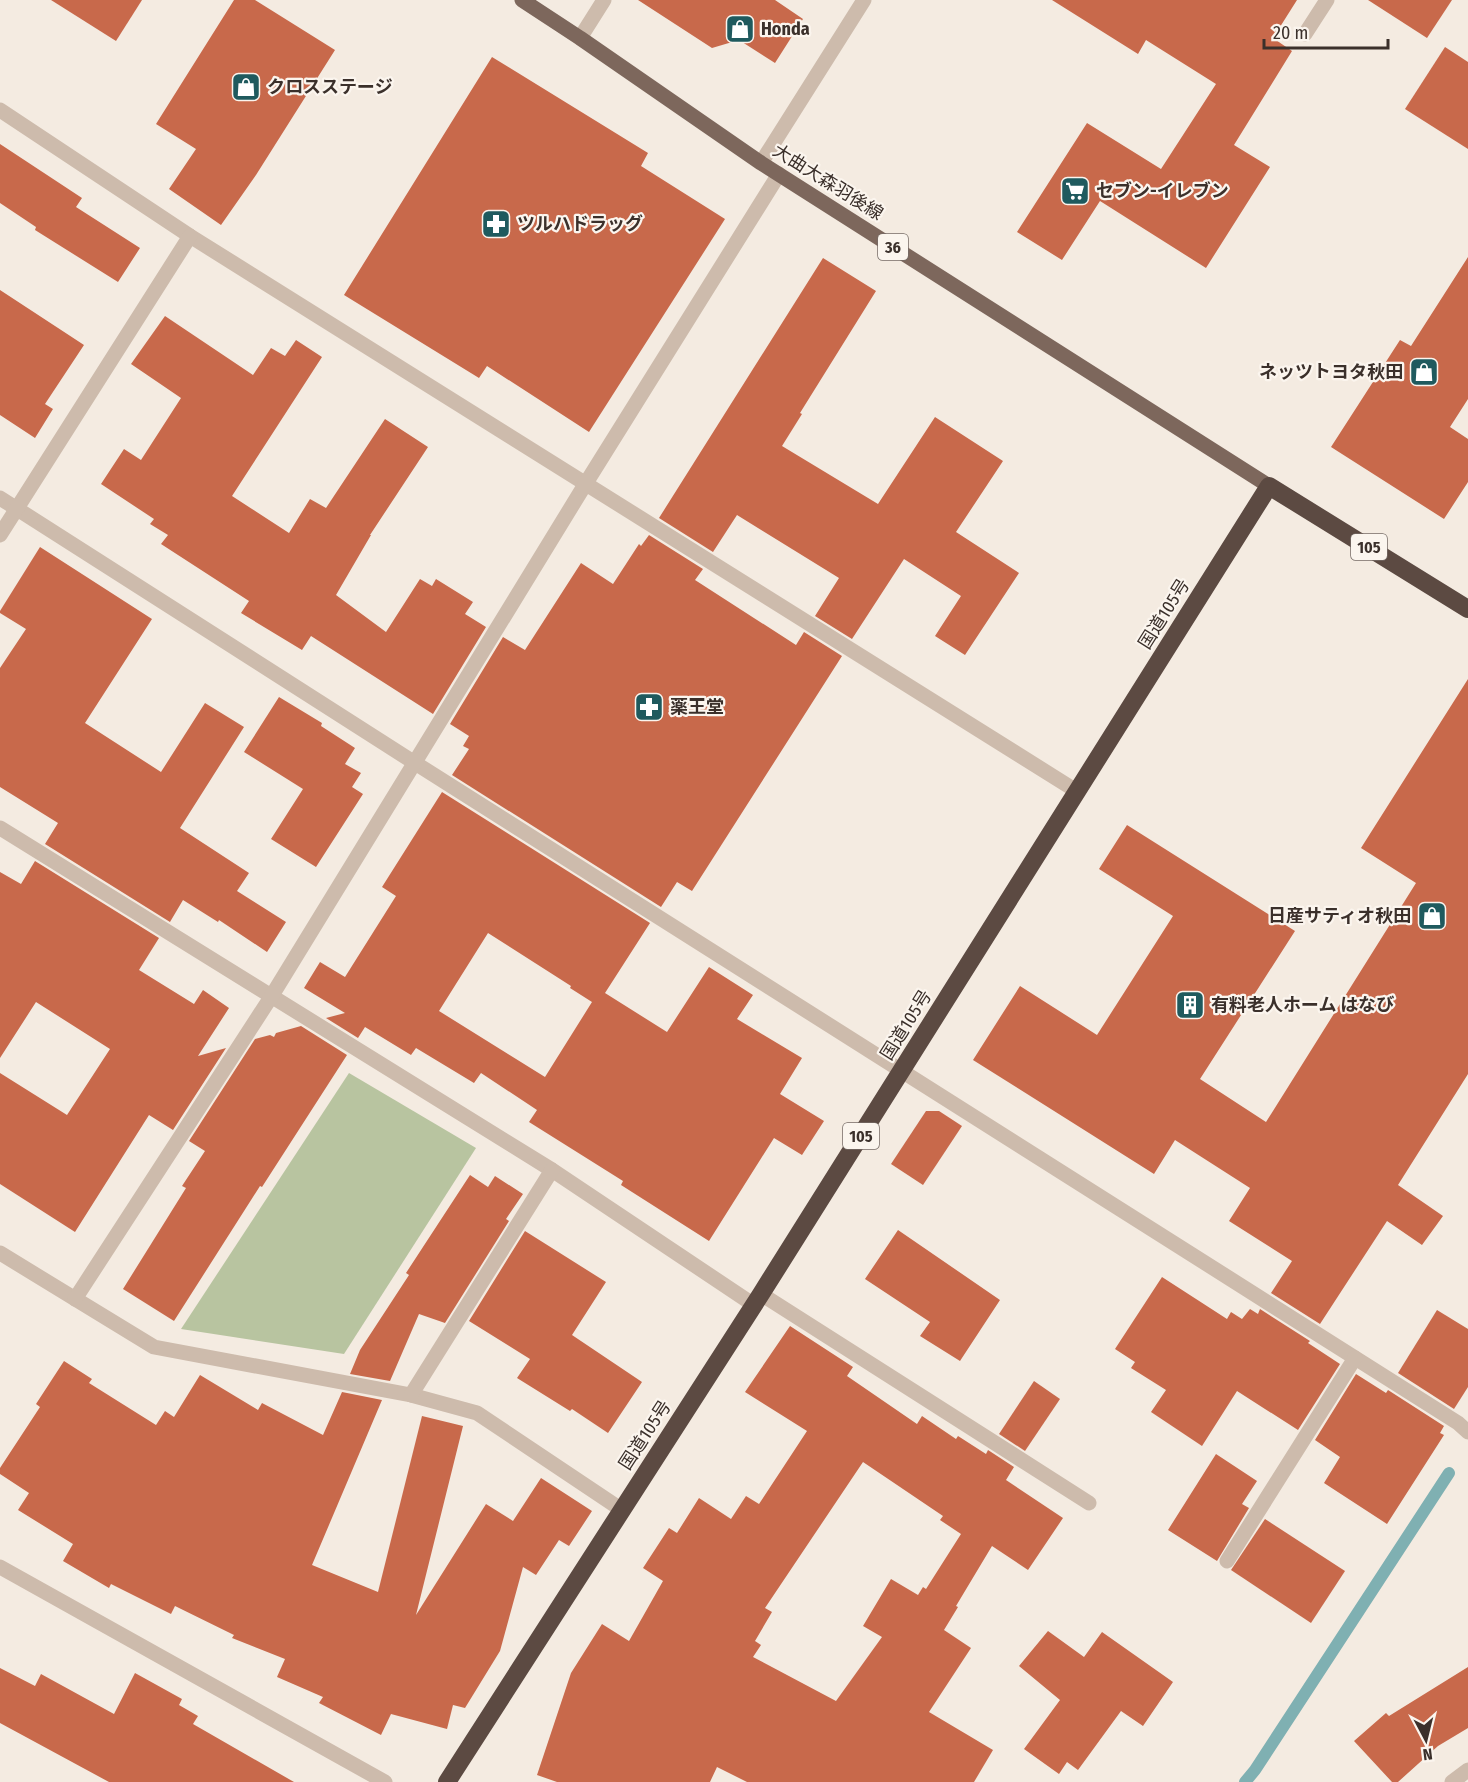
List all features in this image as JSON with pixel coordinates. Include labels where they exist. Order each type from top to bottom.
[{"type":"highway","name":"105","points":[[1269,486],[1468,609]]},
{"type":"highway","name":"国道105号","points":[[447,1782],[758,1300],[1269,486]]},
{"type":"main road","name":"大曲大森羽後線","points":[[522,0],[761,163],[1269,486]]},
{"type":"street","points":[[580,38],[604,0]]},
{"type":"street","points":[[761,163],[864,0]]},
{"type":"street","points":[[1305,34],[1327,0]]},
{"type":"street","points":[[0,110],[190,236],[1078,792]]},
{"type":"street","points":[[75,1299],[271,997],[586,483],[779,174]]},
{"type":"street","points":[[0,535],[190,236]]},
{"type":"street","points":[[0,498],[1458,1423],[1468,1432]]},
{"type":"street","points":[[0,828],[758,1300],[1089,1503]]},
{"type":"street","points":[[411,1395],[552,1170]]},
{"type":"street","points":[[0,1253],[154,1347],[411,1395],[477,1413],[622,1510]]},
{"type":"street","points":[[1227,1561],[1355,1358]]},
{"type":"street","points":[[0,1568],[384,1782]]},
{"type":"street","points":[[1452,1782],[1468,1770]]},
{"type":"green space","points":[[349,1073],[476,1148],[344,1354],[181,1329]]},
{"type":"building","points":[[51,0],[142,0],[116,41]]},
{"type":"building","name":"クロスステージ","points":[[234,0],[255,0],[335,50],[256,175],[221,225],[169,189],[196,149],[156,124]]},
{"type":"building","name":"Honda","points":[[638,0],[775,0],[803,19],[775,63],[739,40],[712,48]]},
{"type":"building","points":[[1052,0],[1297,0],[1273,38],[1292,51],[1234,145],[1270,167],[1206,268],[1100,201],[1062,260],[1017,232],[1087,123],[1161,169],[1216,84],[1146,40],[1138,54]]},
{"type":"building","points":[[1368,0],[1452,0],[1427,38]]},
{"type":"building","points":[[1445,47],[1468,62],[1468,149],[1405,109]]},
{"type":"building","name":"ツルハドラッグ","points":[[492,57],[648,153],[641,166],[725,219],[589,432],[487,366],[479,378],[344,295]]},
{"type":"building","points":[[0,144],[82,198],[76,207],[140,248],[118,282],[35,230],[36,227],[0,203]]},
{"type":"building","name":"ネッツトヨタ秋田","points":[[1468,257],[1468,399],[1450,427],[1468,439],[1468,482],[1444,519],[1331,447],[1400,340],[1411,346]]},
{"type":"building","points":[[823,258],[876,291],[782,446],[878,504],[935,417],[1003,461],[956,532],[1019,573],[965,655],[935,636],[961,596],[904,559],[852,639],[815,616],[839,578],[737,515],[713,552],[659,518]]},
{"type":"building","points":[[0,290],[84,345],[45,404],[53,409],[35,438],[0,415]]},
{"type":"building","points":[[165,316],[253,375],[271,348],[285,356],[296,340],[322,357],[232,496],[289,533],[310,499],[326,508],[385,419],[428,447],[370,535],[336,595],[386,632],[420,579],[432,586],[436,579],[473,602],[465,614],[486,627],[433,714],[311,636],[302,650],[241,613],[249,601],[161,544],[168,535],[150,524],[154,519],[101,484],[124,449],[141,460],[181,398],[131,364]]},
{"type":"building","name":"薬王堂","points":[[649,535],[703,569],[695,580],[796,645],[804,632],[842,656],[692,891],[677,882],[661,907],[452,775],[469,749],[463,746],[469,736],[450,724],[503,637],[525,650],[581,563],[613,584],[639,544],[641,546]]},
{"type":"building","points":[[40,547],[152,619],[85,723],[161,772],[205,703],[244,727],[180,828],[249,873],[237,891],[286,922],[267,952],[219,920],[218,922],[183,900],[170,922],[45,844],[58,823],[0,787],[0,668],[26,629],[0,611]]},
{"type":"building","points":[[1468,679],[1468,1074],[1398,1185],[1443,1216],[1422,1245],[1387,1221],[1320,1324],[1271,1293],[1292,1261],[1229,1221],[1250,1188],[1175,1140],[1154,1174],[973,1060],[1020,986],[1097,1035],[1173,916],[1099,869],[1127,825],[1295,931],[1200,1079],[1266,1122],[1416,883],[1361,848]]},
{"type":"building","points":[[279,697],[322,723],[321,726],[355,748],[345,764],[361,773],[352,787],[363,794],[316,867],[271,839],[303,789],[244,752]]},
{"type":"building","points":[[442,792],[650,923],[605,993],[667,1032],[709,967],[753,995],[737,1019],[802,1058],[780,1094],[824,1121],[802,1155],[774,1138],[709,1241],[621,1185],[623,1181],[529,1122],[537,1110],[481,1073],[474,1083],[416,1048],[411,1055],[365,1027],[358,1038],[326,1018],[345,1013],[304,988],[320,962],[345,977],[396,896],[382,887]],"holes":[[[488,933],[571,986],[570,988],[592,1002],[545,1077],[439,1011]]]},
{"type":"building","points":[[35,861],[159,938],[139,970],[194,1004],[203,990],[229,1008],[198,1056],[226,1048],[173,1130],[149,1115],[75,1232],[0,1184],[0,1073],[67,1115],[110,1049],[36,1002],[0,1058],[0,872],[21,884]]},
{"type":"building","points":[[301,1026],[347,1055],[174,1321],[123,1289],[186,1188],[182,1186],[205,1151],[189,1141],[255,1039],[270,1035],[274,1037],[276,1033]]},
{"type":"building","points":[[926,1111],[939,1111],[962,1126],[923,1185],[891,1164]]},
{"type":"building","points":[[470,1175],[488,1187],[495,1176],[523,1194],[506,1219],[509,1221],[445,1323],[419,1314],[390,1381],[350,1374],[360,1350],[409,1275],[406,1273]]},
{"type":"building","points":[[898,1230],[1000,1300],[960,1361],[920,1336],[930,1322],[865,1279]]},
{"type":"building","points":[[525,1231],[606,1282],[572,1335],[642,1382],[608,1433],[572,1409],[570,1411],[517,1378],[530,1359],[469,1321]]},
{"type":"building","points":[[1162,1277],[1227,1319],[1231,1312],[1242,1319],[1250,1309],[1258,1314],[1260,1309],[1310,1341],[1308,1343],[1340,1364],[1298,1430],[1237,1391],[1202,1446],[1151,1412],[1166,1390],[1131,1368],[1135,1362],[1115,1349]]},
{"type":"building","points":[[1437,1310],[1468,1329],[1468,1387],[1454,1409],[1398,1373]]},
{"type":"building","points":[[790,1326],[853,1367],[847,1376],[917,1424],[922,1416],[956,1439],[958,1436],[986,1454],[988,1450],[1014,1467],[1006,1480],[1063,1518],[1028,1570],[992,1546],[944,1630],[971,1648],[929,1712],[993,1750],[974,1782],[747,1782],[717,1767],[710,1782],[557,1782],[537,1775],[571,1673],[602,1624],[629,1641],[663,1581],[643,1568],[669,1528],[677,1533],[699,1498],[731,1519],[746,1496],[759,1504],[807,1431],[745,1392]],"holes":[[[863,1462],[943,1516],[940,1520],[961,1534],[926,1589],[923,1587],[918,1595],[891,1579],[863,1626],[882,1637],[836,1701],[753,1657],[761,1645],[755,1641],[772,1612],[765,1608]]]},
{"type":"building","points":[[64,1361],[92,1379],[89,1383],[156,1425],[165,1411],[174,1417],[200,1375],[258,1410],[262,1403],[323,1435],[342,1392],[382,1400],[312,1565],[378,1592],[422,1416],[463,1426],[416,1615],[486,1504],[513,1521],[541,1478],[592,1511],[569,1546],[559,1540],[536,1575],[523,1567],[500,1651],[465,1708],[453,1705],[447,1729],[391,1714],[381,1735],[319,1703],[323,1697],[277,1677],[285,1659],[232,1638],[234,1635],[175,1606],[171,1614],[111,1584],[109,1588],[63,1561],[73,1544],[18,1510],[29,1493],[0,1474],[0,1468],[40,1407],[36,1404]]},
{"type":"building","points":[[1356,1374],[1386,1393],[1388,1390],[1444,1426],[1440,1433],[1444,1435],[1387,1524],[1324,1483],[1340,1457],[1315,1440]]},
{"type":"building","points":[[1034,1381],[1060,1399],[1025,1451],[999,1434]]},
{"type":"building","points":[[1216,1454],[1257,1481],[1242,1504],[1249,1508],[1217,1561],[1168,1530]]},
{"type":"building","points":[[1265,1519],[1345,1571],[1311,1623],[1231,1570]]},
{"type":"building","points":[[1048,1631],[1084,1657],[1102,1632],[1173,1682],[1143,1726],[1121,1711],[1078,1770],[1067,1762],[1059,1774],[1024,1749],[1060,1700],[1019,1666]]},
{"type":"building","points":[[1468,1667],[1468,1728],[1438,1746],[1398,1782],[1392,1782],[1354,1741],[1386,1713],[1389,1716]]},
{"type":"building","points":[[0,1668],[35,1686],[41,1674],[114,1714],[135,1673],[182,1699],[179,1705],[198,1716],[193,1724],[294,1782],[109,1782],[0,1723]]},
{"type":"waterway","points":[[1245,1782],[1449,1473]]},
{"type":"place","name":"Honda","points":[[740,29]]},
{"type":"place","name":"クロスステージ","points":[[246,87]]},
{"type":"place","name":"セブン-イレブン","points":[[1075,191]]},
{"type":"place","name":"ツルハドラッグ","points":[[496,224]]},
{"type":"place","name":"ネッツトヨタ秋田","points":[[1424,372]]},
{"type":"place","name":"薬王堂","points":[[649,707]]},
{"type":"place","name":"日産サティオ秋田","points":[[1432,916]]},
{"type":"place","name":"有料老人ホーム はなび","points":[[1190,1005]]}]
